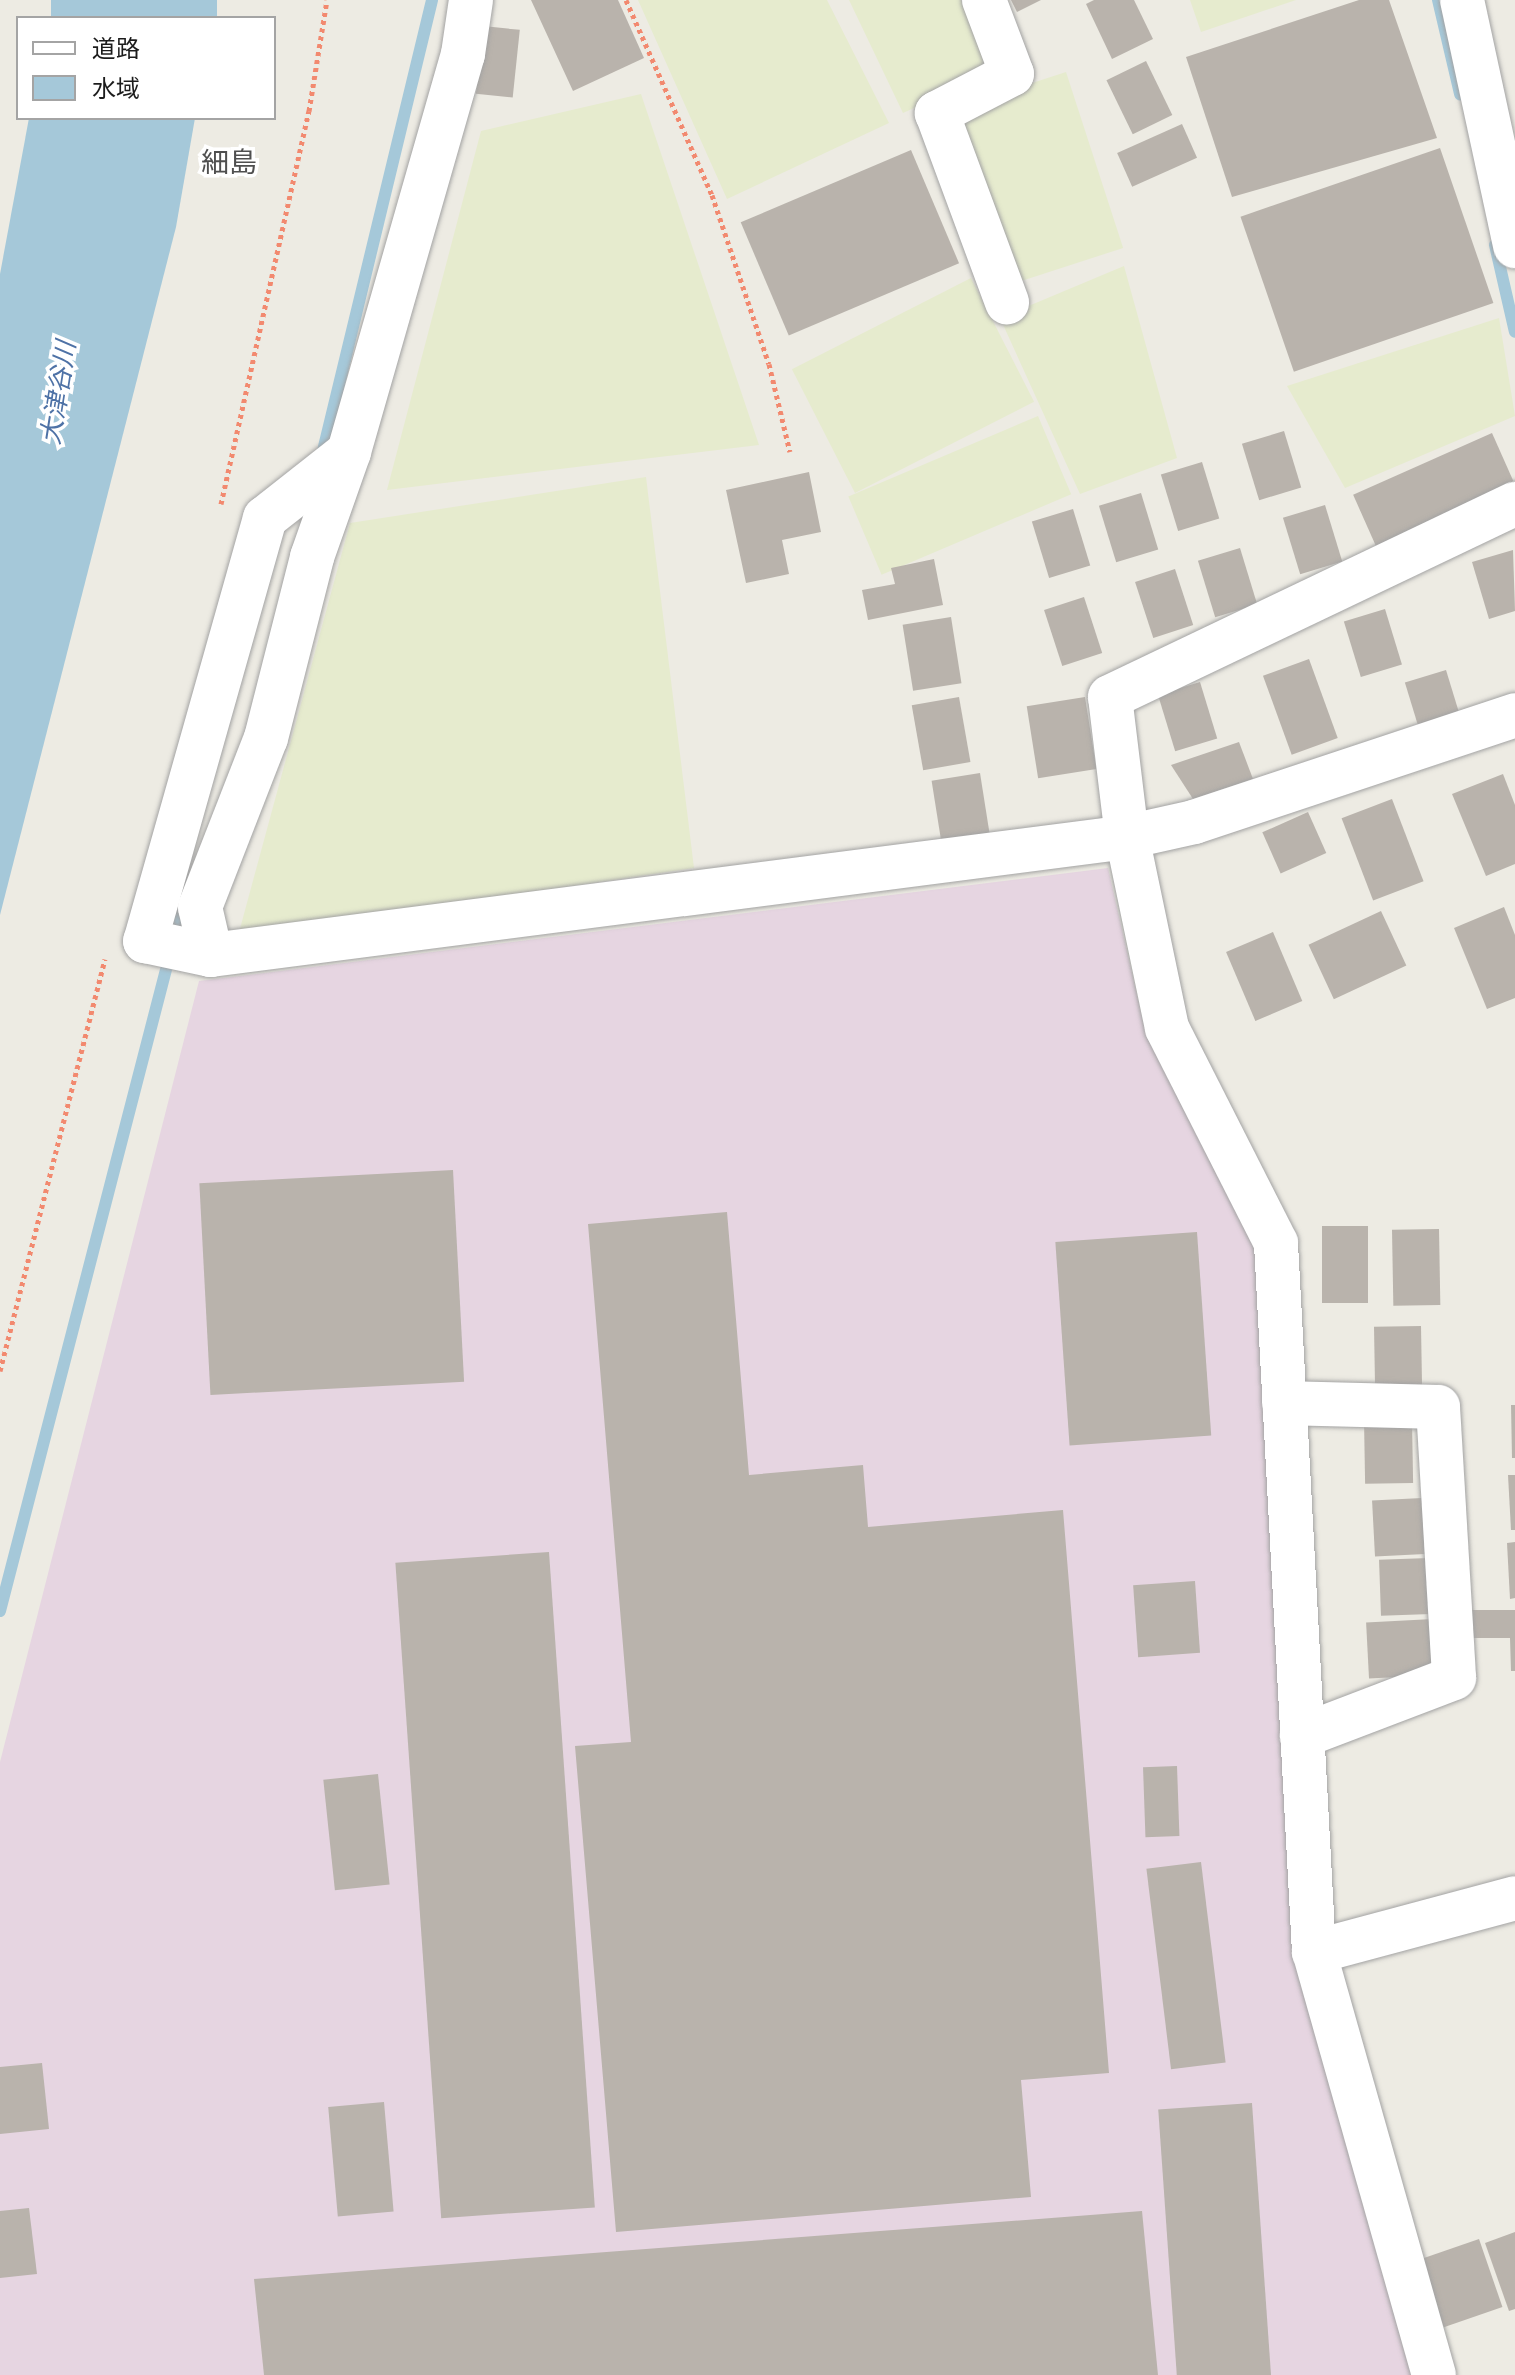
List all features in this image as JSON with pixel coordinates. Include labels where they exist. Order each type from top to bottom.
[{"type":"street","points":[[211,955],[200,907],[266,738],[312,557],[349,452],[463,54],[471,0]]},
{"type":"street","points":[[984,0],[1012,74],[937,113],[1007,302]]},
{"type":"street","points":[[1462,0],[1505,156],[1515,246]]},
{"type":"street","points":[[349,452],[265,518],[145,941],[211,955],[1127,837],[1194,822],[1515,715]]},
{"type":"street","points":[[1434,2375],[1314,1952],[1276,1243],[1167,1028],[1127,837],[1110,697],[1515,504]]},
{"type":"street","points":[[1284,1403],[1438,1407],[1454,1678],[1302,1736]]},
{"type":"street","points":[[1314,1952],[1515,1898]]},
{"type":"path","points":[[626,0],[712,195],[769,364],[790,452]]},
{"type":"shaded area","points":[[1108,868],[1145,1030],[1262,1248],[1300,1933],[1421,2375],[0,2375],[0,1762],[199,981]]},
{"type":"green space","points":[[638,0],[827,0],[889,123],[727,199]]},
{"type":"green space","points":[[849,0],[961,0],[989,74],[903,113]]},
{"type":"green space","points":[[1190,0],[1296,0],[1201,32]]},
{"type":"green space","points":[[1066,72],[1123,248],[1005,286],[948,110]]},
{"type":"green space","points":[[641,94],[759,445],[387,490],[481,131]]},
{"type":"green space","points":[[1124,266],[1177,458],[1080,494],[1000,318]]},
{"type":"green space","points":[[971,278],[1034,402],[855,493],[792,369]]},
{"type":"green space","points":[[1499,318],[1515,416],[1345,488],[1287,386]]},
{"type":"green space","points":[[1038,416],[1071,494],[882,575],[848,496]]},
{"type":"green space","points":[[646,477],[694,868],[238,936],[350,523]]},
{"type":"water","points":[[51,0],[217,0],[217,16],[51,16]]},
{"type":"water","name":"大津谷川","points":[[29,120],[195,120],[176,227],[0,915],[0,274]]},
{"type":"building","points":[[531,0],[618,0],[644,58],[573,91]]},
{"type":"building","points":[[1011,0],[1041,0],[1017,12]]},
{"type":"building","points":[[1094,0],[1134,0],[1153,39],[1112,59],[1086,4]]},
{"type":"building","points":[[1359,0],[1389,0],[1437,138],[1232,197],[1186,57]]},
{"type":"building","points":[[483,26],[520,30],[513,97],[476,94]]},
{"type":"building","points":[[1146,61],[1172,115],[1133,134],[1106,80]]},
{"type":"building","points":[[1182,124],[1197,158],[1132,187],[1117,153]]},
{"type":"building","points":[[1440,148],[1493,303],[1294,372],[1240,217]]},
{"type":"building","points":[[911,150],[959,263],[789,336],[741,222]]},
{"type":"building","points":[[1284,431],[1301,487],[1259,500],[1242,444]]},
{"type":"building","points":[[1492,433],[1515,484],[1376,546],[1353,495]]},
{"type":"building","points":[[1202,462],[1219,518],[1178,531],[1161,475]]},
{"type":"building","points":[[809,472],[821,532],[782,540],[789,574],[746,583],[726,490]]},
{"type":"building","points":[[1141,493],[1158,549],[1116,562],[1099,506]]},
{"type":"building","points":[[1325,505],[1342,561],[1300,574],[1283,518]]},
{"type":"building","points":[[1073,509],[1090,565],[1049,578],[1032,522]]},
{"type":"building","points":[[1240,548],[1257,604],[1215,617],[1198,561]]},
{"type":"building","points":[[1513,550],[1515,611],[1489,619],[1472,562]]},
{"type":"building","points":[[934,559],[943,605],[868,620],[862,590],[895,584],[891,568]]},
{"type":"building","points":[[1175,569],[1193,625],[1153,638],[1135,582]]},
{"type":"building","points":[[1084,597],[1102,653],[1062,666],[1044,610]]},
{"type":"building","points":[[1385,609],[1402,664],[1361,677],[1344,622]]},
{"type":"building","points":[[951,617],[961,683],[913,691],[903,625]]},
{"type":"building","points":[[1309,659],[1338,738],[1292,755],[1263,676]]},
{"type":"building","points":[[1446,670],[1463,725],[1422,738],[1405,683]]},
{"type":"building","points":[[1200,682],[1217,738],[1175,751],[1158,695]]},
{"type":"building","points":[[959,697],[970,762],[923,770],[912,705]]},
{"type":"building","points":[[1085,697],[1096,769],[1038,778],[1027,706]]},
{"type":"building","points":[[1239,742],[1253,779],[1193,799],[1171,765]]},
{"type":"building","points":[[980,773],[990,839],[942,847],[932,781]]},
{"type":"building","points":[[1503,774],[1515,805],[1515,864],[1486,876],[1452,794]]},
{"type":"building","points":[[1392,799],[1424,881],[1373,901],[1342,818]]},
{"type":"building","points":[[1308,812],[1326,853],[1281,873],[1262,832]]},
{"type":"building","points":[[1504,907],[1515,935],[1515,998],[1487,1009],[1454,928]]},
{"type":"building","points":[[1381,911],[1406,965],[1334,999],[1308,945]]},
{"type":"building","points":[[1273,932],[1302,1001],[1255,1021],[1226,952]]},
{"type":"building","points":[[453,1170],[464,1382],[210,1395],[199,1183]]},
{"type":"building","points":[[727,1212],[749,1475],[863,1465],[868,1527],[1063,1510],[1109,2073],[1021,2080],[1031,2197],[616,2232],[575,1746],[631,1742],[588,1224]]},
{"type":"building","points":[[1322,1226],[1368,1226],[1368,1303],[1322,1303]]},
{"type":"building","points":[[1439,1229],[1440,1305],[1393,1306],[1392,1230]]},
{"type":"building","points":[[1197,1232],[1211,1436],[1070,1445],[1055,1242]]},
{"type":"building","points":[[1421,1326],[1422,1390],[1375,1391],[1374,1327]]},
{"type":"building","points":[[1511,1405],[1515,1405],[1515,1458],[1512,1458]]},
{"type":"building","points":[[1412,1419],[1413,1483],[1365,1484],[1364,1420]]},
{"type":"building","points":[[1508,1475],[1515,1475],[1515,1530],[1511,1530]]},
{"type":"building","points":[[1422,1498],[1425,1554],[1375,1557],[1372,1501]]},
{"type":"building","points":[[1515,1542],[1515,1598],[1510,1599],[1507,1543]]},
{"type":"building","points":[[549,1552],[595,2207],[441,2218],[395,1563]]},
{"type":"building","points":[[1429,1558],[1431,1614],[1381,1616],[1379,1560]]},
{"type":"building","points":[[1195,1581],[1200,1653],[1138,1657],[1133,1585]]},
{"type":"building","points":[[1469,1610],[1515,1610],[1515,1671],[1511,1671],[1510,1638],[1468,1638]]},
{"type":"building","points":[[1433,1619],[1436,1675],[1369,1678],[1366,1623]]},
{"type":"building","points":[[1177,1766],[1179,1836],[1145,1837],[1143,1767]]},
{"type":"building","points":[[378,1774],[390,1884],[335,1890],[323,1780]]},
{"type":"building","points":[[1201,1862],[1226,2062],[1171,2069],[1146,1869]]},
{"type":"building","points":[[42,2063],[49,2129],[0,2134],[0,2067]]},
{"type":"building","points":[[384,2102],[394,2212],[338,2216],[328,2107]]},
{"type":"building","points":[[1252,2103],[1271,2375],[1177,2375],[1158,2110]]},
{"type":"building","points":[[29,2208],[37,2274],[0,2278],[0,2211]]},
{"type":"building","points":[[1142,2211],[1158,2375],[264,2375],[254,2279]]},
{"type":"building","points":[[1515,2232],[1515,2309],[1509,2311],[1485,2243]]},
{"type":"building","points":[[1479,2239],[1502,2307],[1444,2327],[1420,2259]]},
{"type":"waterway","points":[[321,459],[432,0]]},
{"type":"waterway","points":[[1438,0],[1460,94]]},
{"type":"waterway","points":[[1495,245],[1515,332]]},
{"type":"waterway","points":[[0,1611],[184,900]]},
{"type":"district","name":"細島","points":[[229,163]]}]
